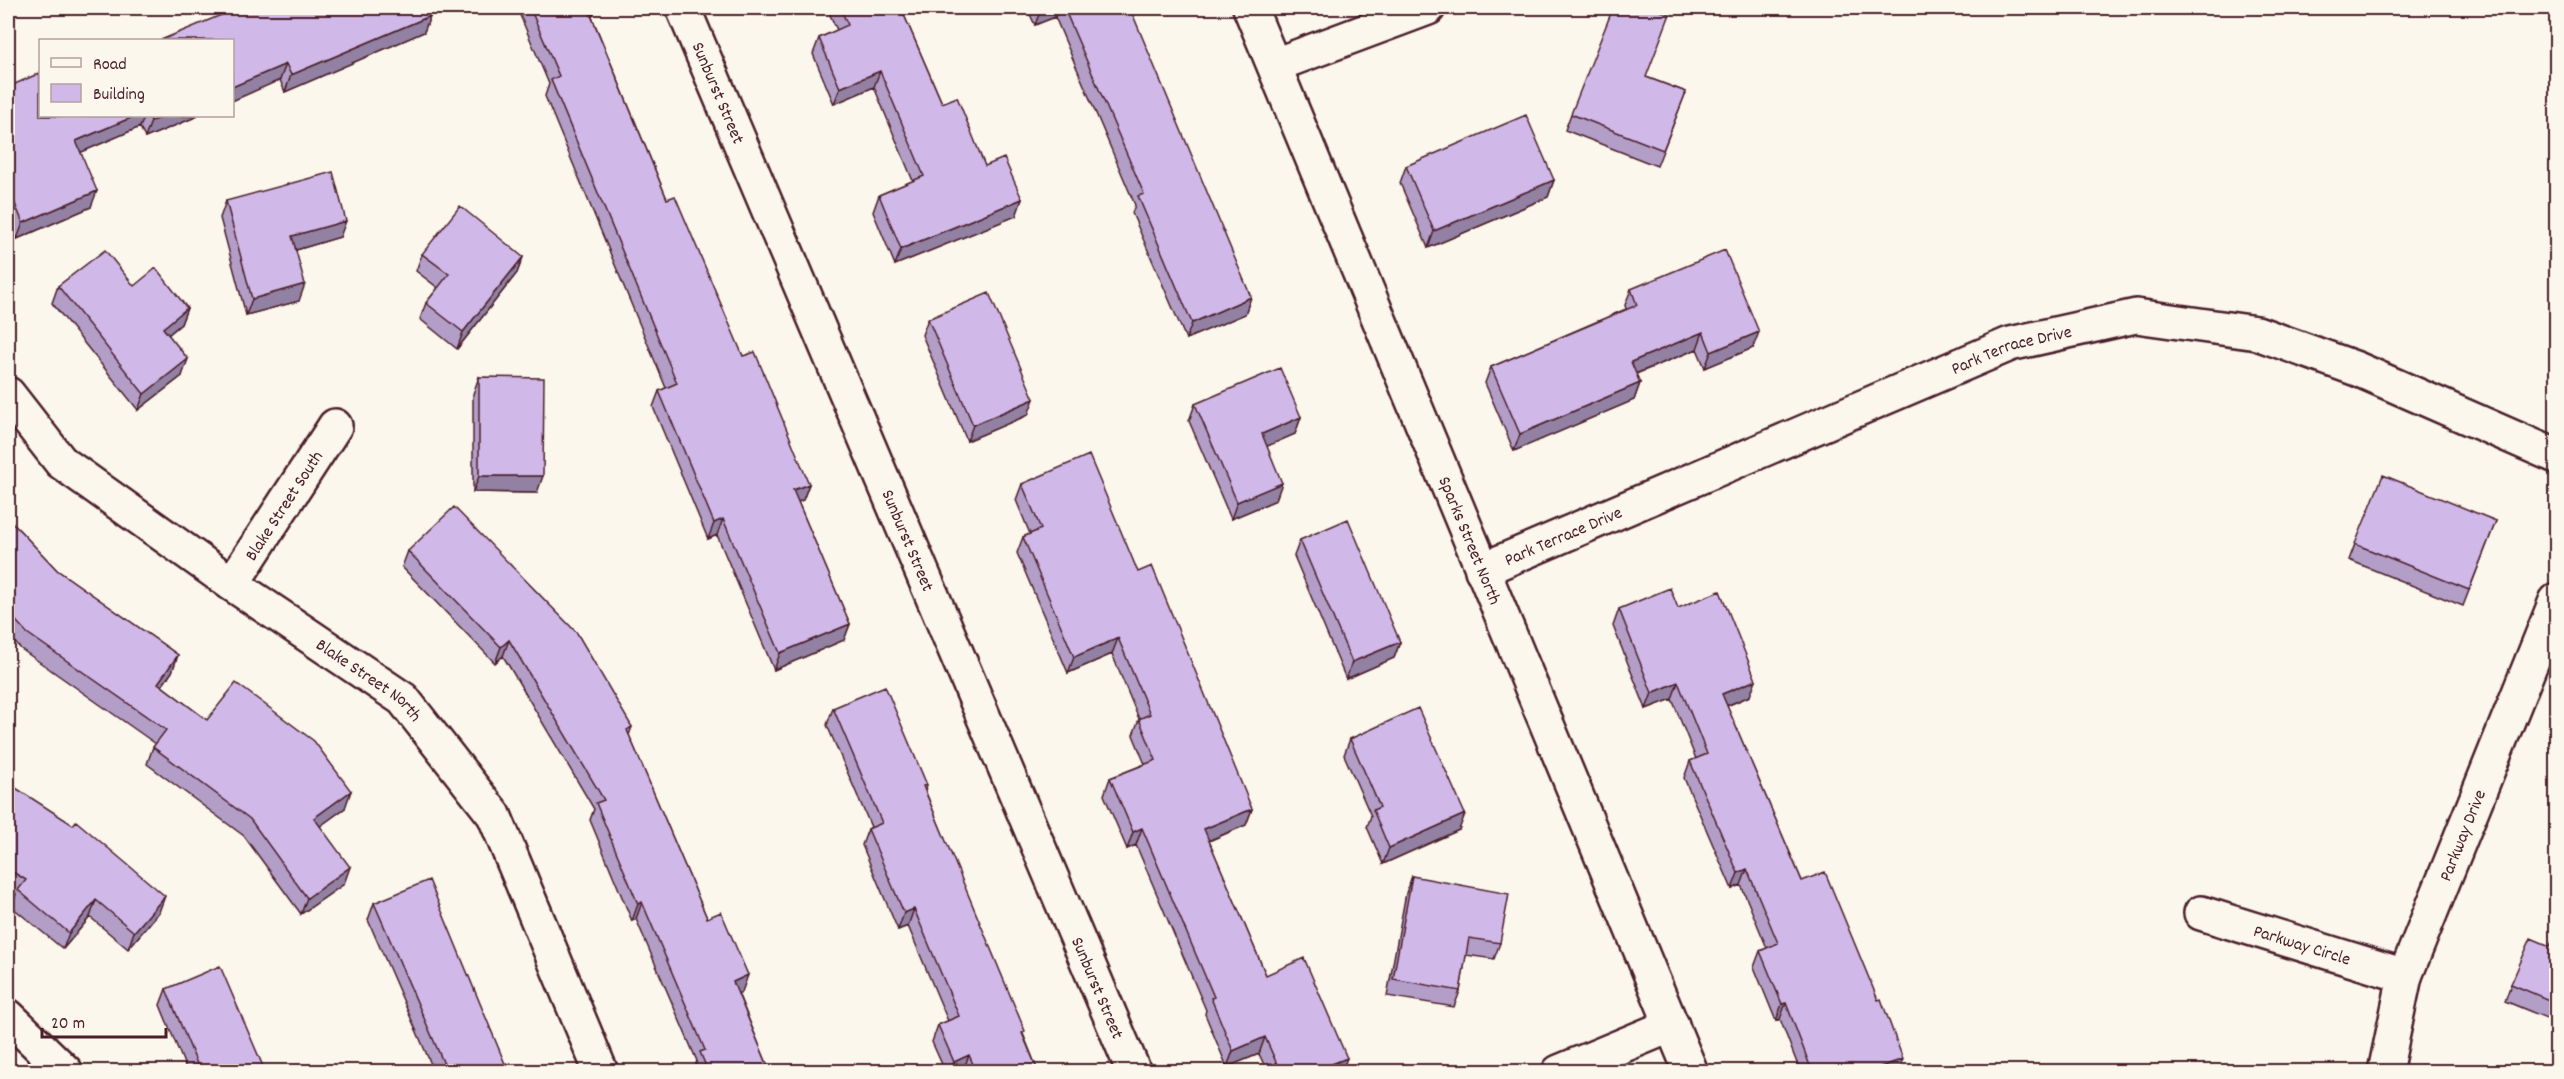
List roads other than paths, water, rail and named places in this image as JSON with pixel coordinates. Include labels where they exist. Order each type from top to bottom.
[{"type":"street","name":"Sunburst Street","points":[[683,8],[1134,1071]]},
{"type":"street","name":"Sparks Street North","points":[[1250,8],[1691,1071]]},
{"type":"street","points":[[1275,65],[1428,8]]},
{"type":"street","name":"Park Terrace Drive","points":[[1482,570],[2010,344],[2136,316],[2257,333],[2357,369],[2556,456]]},
{"type":"street","name":"Blake Street North","points":[[8,394],[61,462],[232,584],[403,699],[494,815],[601,1071]]},
{"type":"street","name":"Blake Street South","points":[[232,584],[335,426]]},
{"type":"street","name":"Parkway Drive","points":[[2385,1071],[2405,976],[2556,601]]},
{"type":"street","name":"Parkway Circle","points":[[2201,913],[2405,976]]},
{"type":"street","points":[[8,1016],[66,1071]]},
{"type":"street","points":[[1559,1071],[1672,1025]]}]
